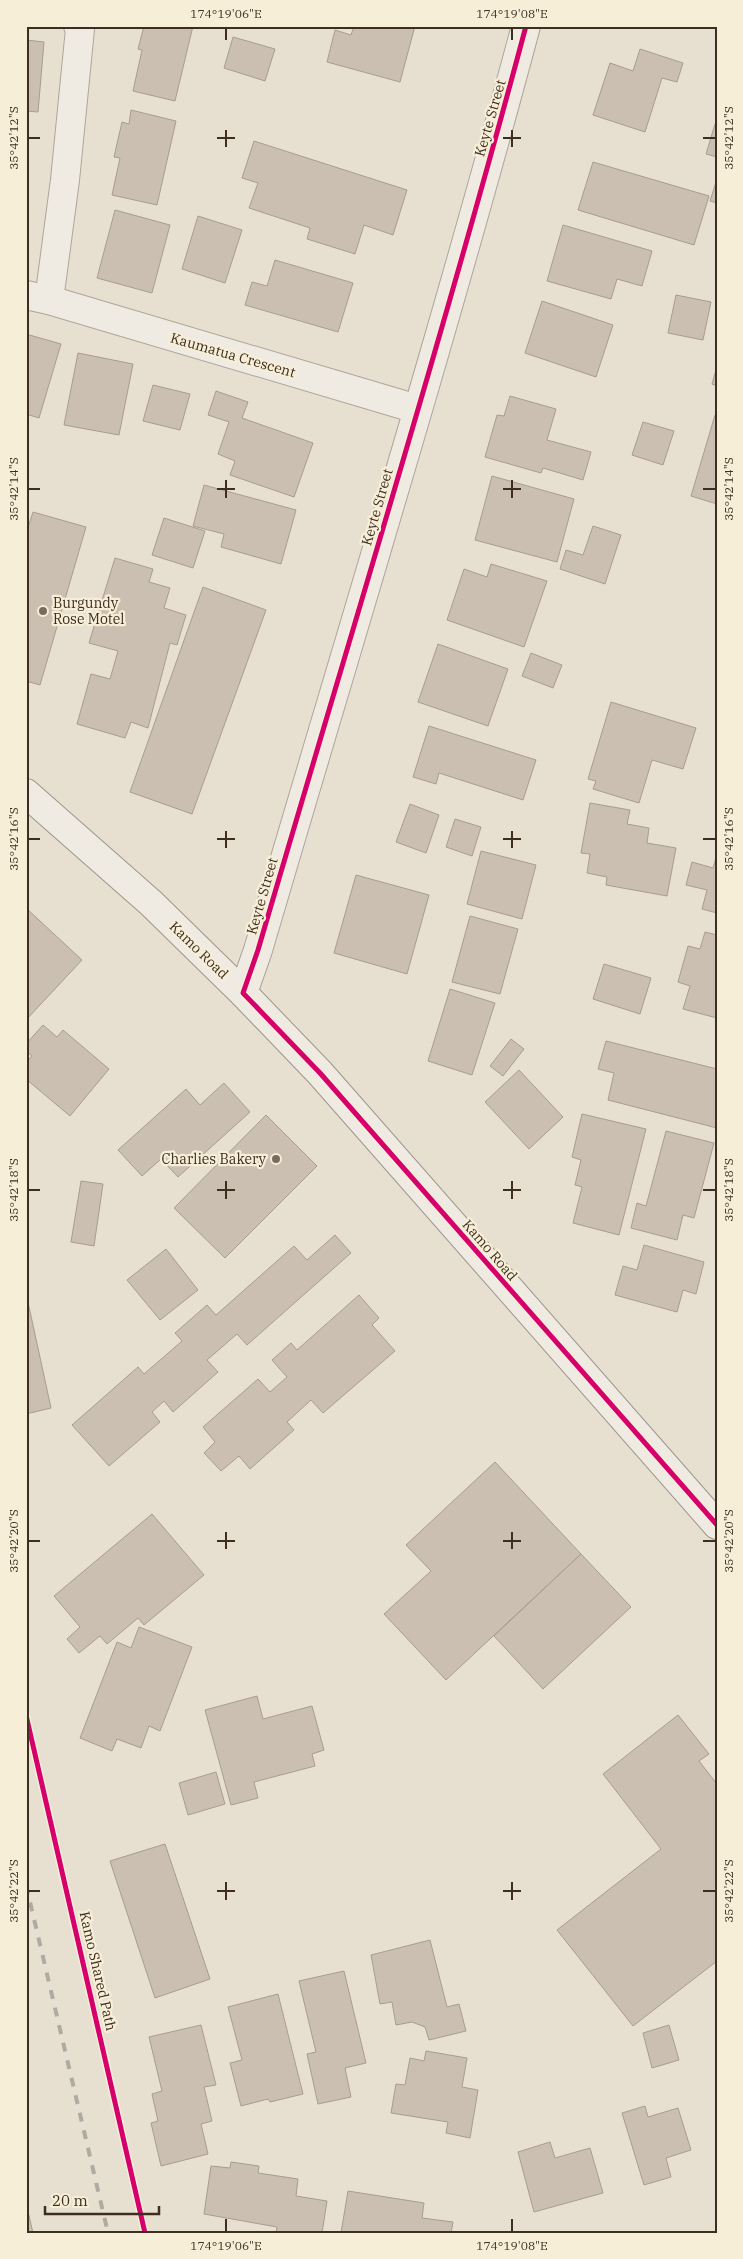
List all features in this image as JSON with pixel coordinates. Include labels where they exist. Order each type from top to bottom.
[{"type":"street","name":"Kaumatua Crescent","points":[[78,26],[80,29],[65,180],[38,298],[417,409]]},
{"type":"street","name":"Keyte Street","points":[[243,992],[260,941],[500,126],[526,26]]},
{"type":"street","name":"Kamo Road","points":[[26,793],[151,903],[243,992],[320,1073],[716,1520]]},
{"type":"building","points":[[144,26],[193,26],[175,101],[133,91],[142,50],[138,49]]},
{"type":"building","points":[[354,26],[415,26],[400,82],[327,62],[335,30],[351,35]]},
{"type":"building","points":[[233,37],[275,49],[265,81],[224,68]]},
{"type":"building","points":[[26,40],[44,42],[38,112],[26,111]]},
{"type":"building","points":[[640,49],[683,63],[677,82],[662,78],[645,132],[593,115],[610,63],[633,71]]},
{"type":"building","points":[[131,110],[176,121],[157,205],[112,195],[120,158],[114,157],[122,122],[129,124]]},
{"type":"building","points":[[715,124],[717,125],[717,157],[706,154]]},
{"type":"building","points":[[254,141],[407,190],[393,235],[364,225],[355,254],[307,239],[310,228],[249,208],[258,183],[242,178]]},
{"type":"building","points":[[593,162],[709,196],[694,245],[578,210]]},
{"type":"building","points":[[717,179],[717,203],[710,201]]},
{"type":"building","points":[[115,210],[170,225],[152,293],[97,278]]},
{"type":"building","points":[[198,216],[242,230],[225,283],[182,269]]},
{"type":"building","points":[[563,225],[652,251],[642,286],[617,279],[611,299],[547,281]]},
{"type":"building","points":[[275,260],[353,283],[338,332],[245,305],[252,282],[267,286]]},
{"type":"building","points":[[676,295],[711,302],[703,340],[668,333]]},
{"type":"building","points":[[542,301],[613,325],[596,377],[525,353]]},
{"type":"building","points":[[26,334],[61,344],[39,418],[26,414]]},
{"type":"building","points":[[78,353],[133,364],[119,435],[64,425]]},
{"type":"building","points":[[717,366],[717,386],[712,384]]},
{"type":"building","points":[[153,385],[190,394],[180,430],[143,421]]},
{"type":"building","points":[[216,391],[248,402],[242,418],[313,443],[294,497],[230,475],[235,461],[218,454],[229,422],[208,415]]},
{"type":"building","points":[[510,396],[556,409],[547,440],[591,452],[583,480],[543,468],[541,473],[485,457],[497,415],[504,416]]},
{"type":"building","points":[[715,415],[717,415],[717,504],[691,496]]},
{"type":"building","points":[[643,422],[674,431],[663,465],[632,455]]},
{"type":"building","points":[[492,476],[574,499],[557,562],[475,540]]},
{"type":"building","points":[[204,485],[296,510],[281,564],[221,547],[224,534],[193,526]]},
{"type":"building","points":[[33,512],[86,527],[40,685],[26,681],[26,534]]},
{"type":"building","points":[[164,518],[205,531],[193,568],[152,555]]},
{"type":"building","points":[[593,526],[621,535],[605,584],[560,569],[566,550],[583,555]]},
{"type":"building","points":[[115,558],[153,569],[149,582],[170,588],[164,608],[186,615],[177,645],[170,643],[148,728],[131,722],[125,738],[77,724],[91,674],[110,679],[118,651],[89,643]]},
{"type":"building","points":[[491,564],[547,581],[524,647],[447,620],[464,569],[487,577]]},
{"type":"building","points":[[203,587],[266,610],[192,814],[130,792]]},
{"type":"building","points":[[438,644],[508,669],[488,726],[418,702]]},
{"type":"building","points":[[531,653],[562,665],[553,688],[522,676]]},
{"type":"building","points":[[611,702],[696,728],[683,769],[652,760],[639,803],[593,789],[596,781],[588,779]]},
{"type":"building","points":[[429,726],[536,760],[523,800],[439,773],[436,784],[413,777]]},
{"type":"building","points":[[590,803],[630,810],[627,824],[649,828],[647,843],[676,848],[667,896],[606,885],[607,877],[587,873],[590,854],[581,853]]},
{"type":"building","points":[[410,804],[439,815],[426,853],[396,842]]},
{"type":"building","points":[[455,819],[481,827],[472,856],[446,847]]},
{"type":"building","points":[[481,851],[536,865],[522,919],[467,904]]},
{"type":"building","points":[[717,854],[717,913],[702,909],[707,890],[686,885],[692,862],[713,868]]},
{"type":"building","points":[[356,875],[429,895],[407,974],[334,953]]},
{"type":"building","points":[[26,908],[82,960],[26,1020]]},
{"type":"building","points":[[470,916],[518,929],[500,994],[452,982]]},
{"type":"building","points":[[705,932],[717,935],[717,1018],[683,1009],[690,986],[678,982],[688,946],[700,949]]},
{"type":"building","points":[[604,964],[651,978],[640,1014],[593,999]]},
{"type":"building","points":[[450,989],[495,1003],[472,1075],[428,1061]]},
{"type":"building","points":[[43,1025],[57,1037],[63,1030],[109,1069],[70,1116],[26,1079],[26,1063],[32,1056],[26,1051],[26,1044]]},
{"type":"building","points":[[511,1039],[524,1049],[503,1076],[490,1066]]},
{"type":"building","points":[[606,1041],[717,1069],[717,1128],[608,1100],[614,1073],[598,1069]]},
{"type":"building","points":[[519,1070],[563,1117],[529,1149],[485,1102]]},
{"type":"building","points":[[224,1083],[250,1112],[178,1177],[161,1159],[142,1176],[118,1150],[186,1089],[200,1105]]},
{"type":"building","points":[[582,1114],[646,1129],[619,1235],[573,1223],[582,1187],[575,1185],[581,1160],[572,1157]]},
{"type":"building","points":[[266,1115],[317,1166],[225,1258],[174,1208]]},
{"type":"building","points":[[666,1131],[714,1143],[694,1218],[683,1215],[677,1240],[631,1228],[637,1203],[646,1206]]},
{"type":"building","points":[[81,1181],[103,1184],[94,1246],[71,1242]]},
{"type":"building","points":[[335,1235],[351,1253],[247,1345],[237,1334],[207,1360],[218,1372],[173,1412],[164,1401],[152,1412],[160,1422],[109,1466],[72,1425],[138,1367],[144,1374],[182,1341],[175,1333],[207,1305],[216,1315],[294,1246],[307,1260]]},
{"type":"building","points":[[644,1245],[704,1262],[696,1294],[683,1290],[677,1312],[615,1295],[623,1266],[637,1270]]},
{"type":"building","points":[[166,1249],[198,1290],[160,1320],[127,1280]]},
{"type":"building","points":[[26,1293],[51,1408],[26,1414]]},
{"type":"building","points":[[359,1295],[379,1318],[372,1325],[395,1351],[323,1413],[311,1400],[287,1422],[294,1430],[250,1469],[239,1456],[221,1471],[204,1453],[215,1442],[203,1427],[258,1379],[270,1392],[287,1377],[272,1360],[291,1343],[297,1350]]},
{"type":"building","points":[[495,1462],[581,1554],[446,1680],[384,1614],[431,1571],[406,1545]]},
{"type":"building","points":[[152,1514],[204,1575],[144,1625],[138,1618],[107,1644],[100,1636],[79,1653],[67,1639],[80,1627],[54,1596]]},
{"type":"building","points":[[581,1554],[631,1607],[543,1689],[494,1636]]},
{"type":"building","points":[[139,1627],[192,1647],[160,1731],[149,1726],[141,1748],[117,1739],[112,1751],[80,1738],[117,1642],[131,1648]]},
{"type":"building","points":[[257,1696],[263,1719],[312,1706],[324,1750],[312,1754],[315,1766],[254,1782],[258,1798],[231,1805],[205,1710]]},
{"type":"building","points":[[678,1715],[709,1754],[699,1761],[717,1784],[717,1961],[633,2026],[557,1930],[661,1849],[603,1774]]},
{"type":"building","points":[[216,1772],[225,1804],[188,1815],[179,1783]]},
{"type":"building","points":[[165,1844],[210,1979],[155,1998],[110,1861]]},
{"type":"building","points":[[430,1940],[447,2007],[459,2004],[466,2031],[429,2040],[425,2027],[412,2022],[396,2025],[392,2002],[380,2004],[371,1955]]},
{"type":"building","points":[[344,1971],[366,2063],[345,2068],[351,2097],[318,2104],[307,2054],[316,2052],[299,1981]]},
{"type":"building","points":[[278,1994],[303,2094],[270,2102],[268,2099],[241,2106],[230,2063],[242,2060],[228,2007]]},
{"type":"building","points":[[201,2025],[216,2085],[204,2087],[212,2121],[201,2124],[208,2154],[161,2166],[151,2123],[158,2121],[152,2094],[162,2091],[149,2037]]},
{"type":"building","points":[[669,2025],[679,2060],[652,2068],[643,2033]]},
{"type":"building","points":[[426,2051],[467,2058],[462,2087],[478,2090],[470,2138],[446,2133],[448,2122],[391,2113],[396,2084],[405,2085],[410,2058],[424,2061]]},
{"type":"building","points":[[645,2106],[648,2117],[678,2108],[691,2150],[666,2158],[671,2177],[644,2185],[622,2113]]},
{"type":"building","points":[[550,2142],[555,2158],[590,2148],[603,2193],[534,2212],[518,2152]]},
{"type":"building","points":[[231,2162],[259,2166],[258,2173],[298,2179],[296,2196],[327,2201],[322,2233],[276,2233],[277,2227],[204,2214],[211,2166],[230,2168]]},
{"type":"building","points":[[348,2191],[424,2203],[422,2218],[453,2222],[451,2233],[341,2233]]},
{"type":"building","points":[[27,2207],[33,2233],[26,2233]]},
{"type":"railway","points":[[26,1885],[108,2233]]},
{"type":"cycle path","points":[[526,26],[462,258],[258,950],[243,993],[320,1073],[717,1525]]},
{"type":"cycle path","name":"Kamo Shared Path","points":[[26,1715],[145,2233]]},
{"type":"place","name":"Burgundy Rose Motel","points":[[43,611]]},
{"type":"place","name":"Charlies Bakery","points":[[276,1159]]}]
